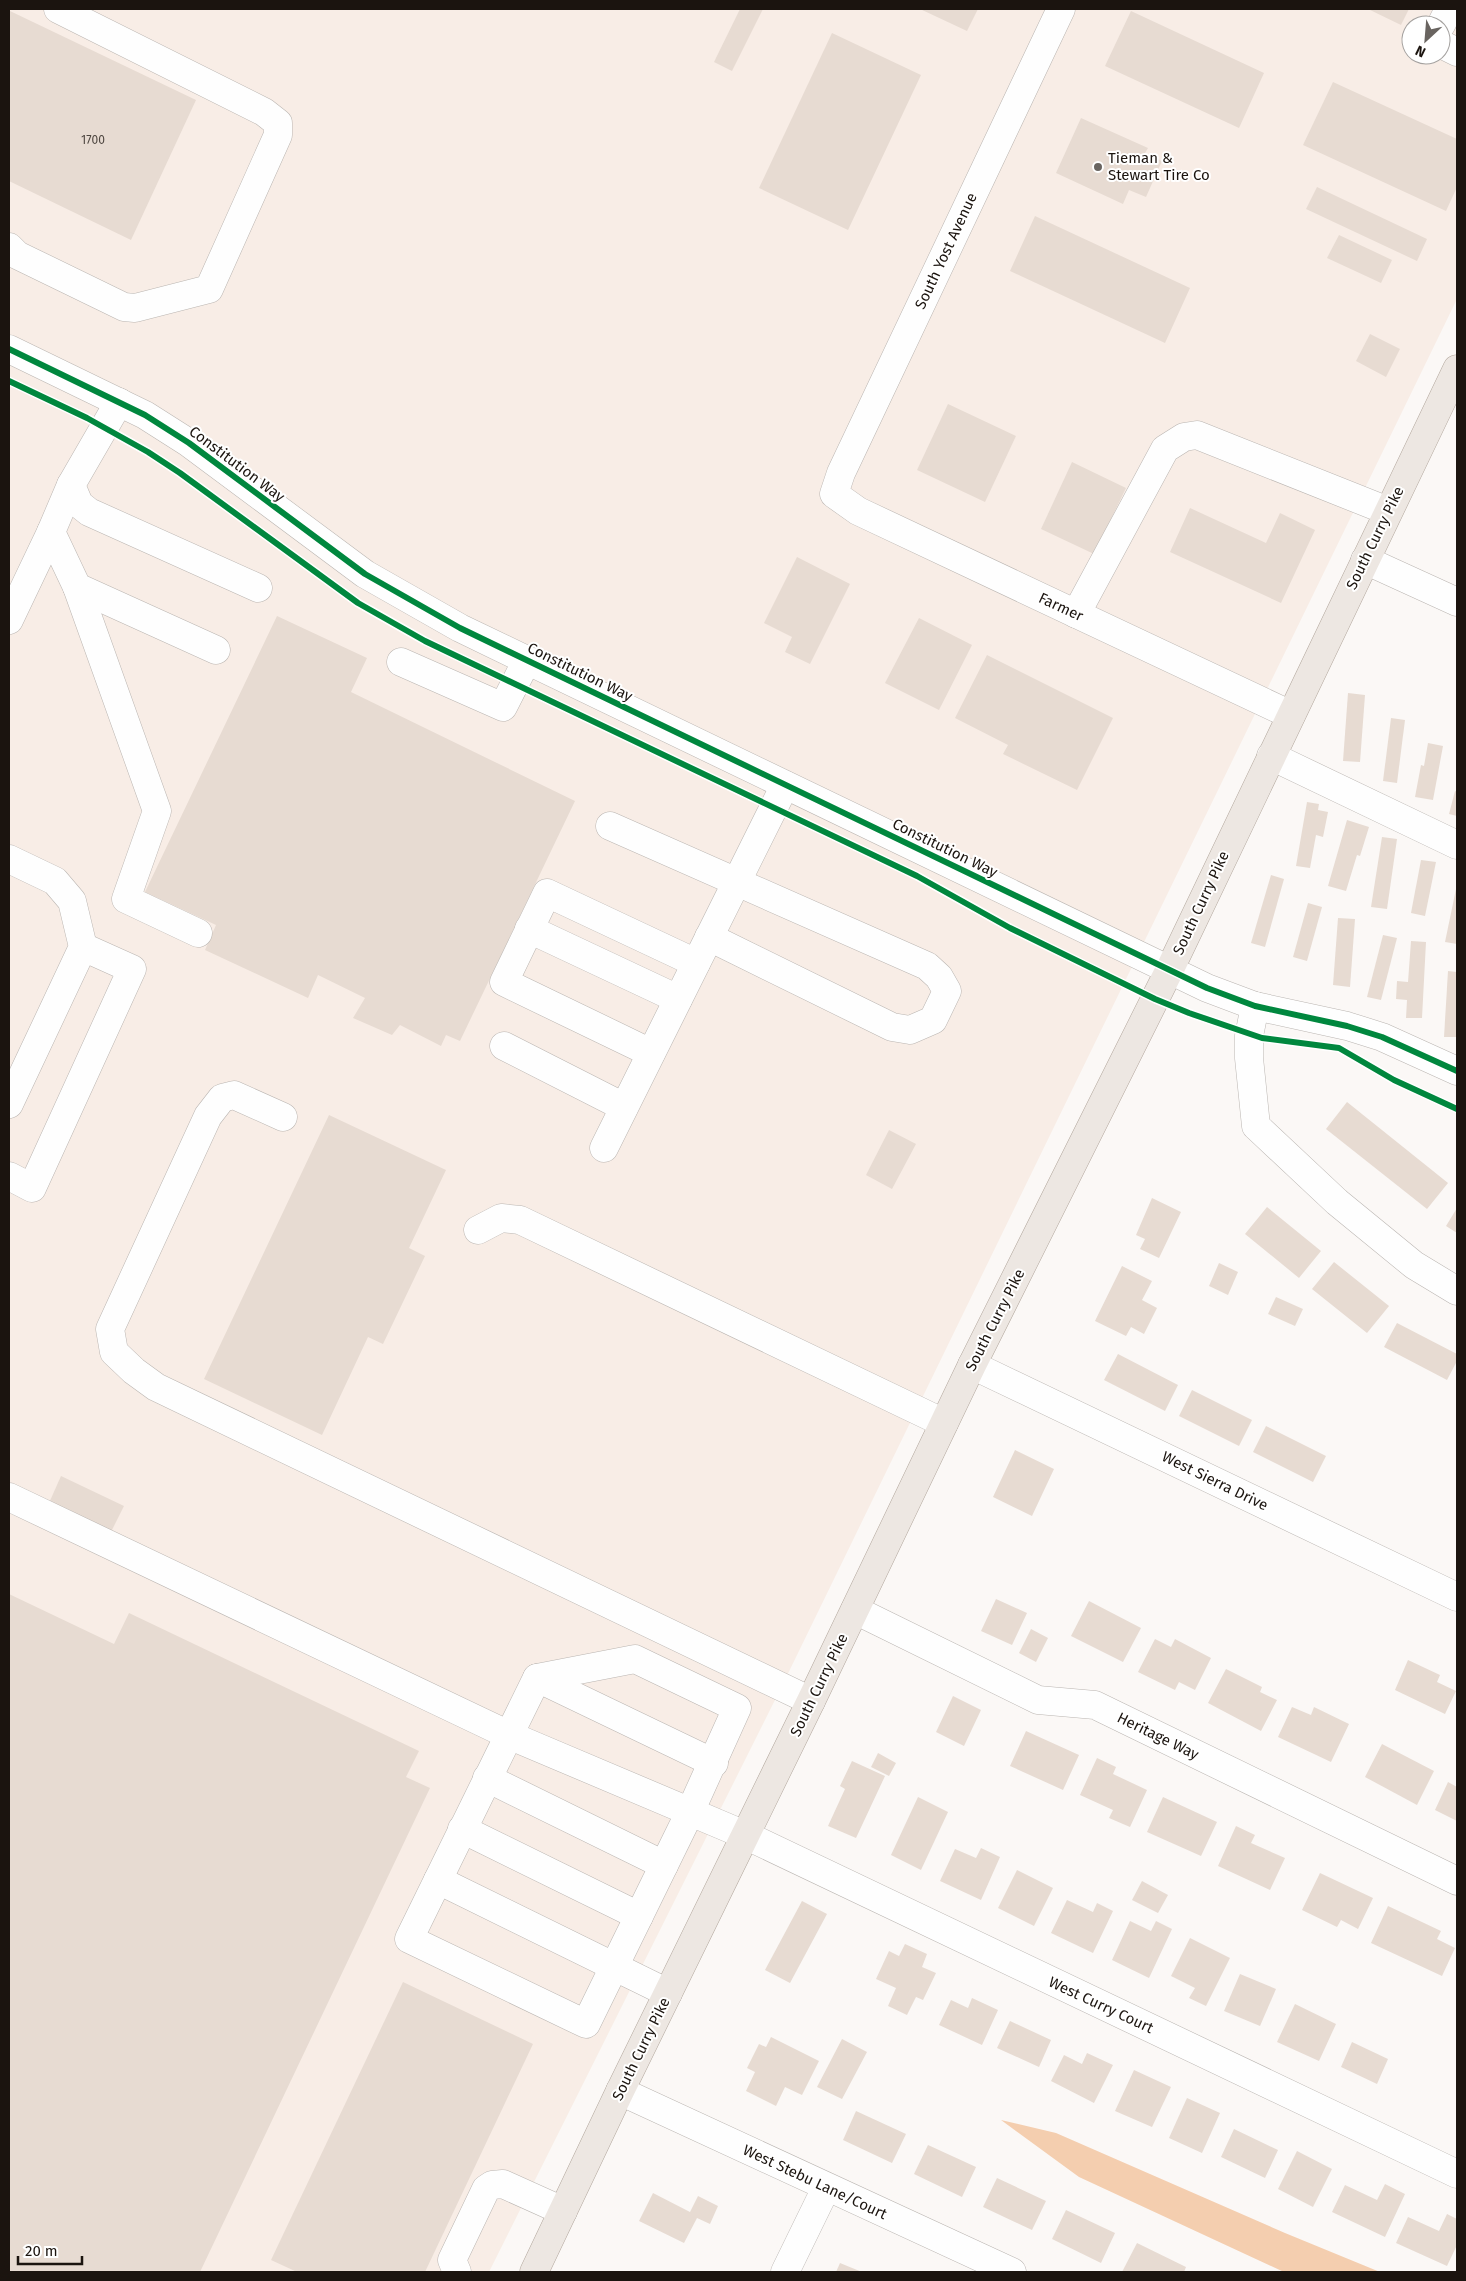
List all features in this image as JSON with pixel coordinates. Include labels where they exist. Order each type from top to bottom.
[{"type":"main road","name":"South Curry Pike","points":[[534,2272],[972,1365],[1169,971],[1457,369]]},
{"type":"street","points":[[9,247],[16,255],[124,307],[135,308],[209,289],[278,135],[278,123],[264,112],[58,9]]},
{"type":"street","name":"South Yost Avenue","points":[[834,494],[841,473],[1061,9]]},
{"type":"street","name":"Constitution Way","points":[[9,349],[145,415],[189,443],[365,574],[460,628],[1207,988],[1255,1006],[1347,1026],[1382,1037],[1457,1071]]},
{"type":"street","points":[[9,620],[51,532],[71,484],[119,402]]},
{"type":"street","points":[[1076,614],[1165,449],[1184,437],[1197,435],[1388,511]]},
{"type":"street","points":[[71,484],[79,504],[89,512],[258,588]]},
{"type":"street","name":"Farmer","points":[[834,494],[858,511],[1291,715]]},
{"type":"street","points":[[51,532],[78,587],[157,811],[126,899],[198,933]]},
{"type":"street","points":[[1365,560],[1457,602]]},
{"type":"street","points":[[78,587],[216,650]]},
{"type":"street","points":[[401,662],[503,707],[527,660]]},
{"type":"street","points":[[1271,756],[1457,845]]},
{"type":"street","points":[[604,1148],[785,785]]},
{"type":"street","points":[[610,826],[927,966],[939,976],[947,991],[933,1020],[910,1030],[892,1027],[709,937]]},
{"type":"street","points":[[9,859],[55,882],[72,901],[83,947],[9,1104]]},
{"type":"street","points":[[651,1053],[504,982],[529,929],[548,893],[696,964]]},
{"type":"street","points":[[529,929],[678,999]]},
{"type":"street","points":[[9,1176],[32,1188],[132,969],[83,947]]},
{"type":"street","points":[[1255,1006],[1249,1036],[1248,1058],[1256,1126],[1352,1215],[1414,1265],[1457,1291]]},
{"type":"street","points":[[504,1046],[624,1107]]},
{"type":"street","points":[[283,1117],[234,1095],[222,1098],[208,1116],[110,1329],[114,1352],[134,1371],[156,1387],[811,1701]]},
{"type":"street","points":[[478,1230],[500,1218],[520,1220],[944,1423]]},
{"type":"street","name":"West Sierra Drive","points":[[972,1365],[1457,1596]]},
{"type":"street","name":"West Curry Court","points":[[9,1497],[508,1735],[745,1835],[1457,2174]]},
{"type":"street","name":"Heritage Way","points":[[855,1610],[1038,1700],[1094,1705],[1457,1880]]},
{"type":"street","points":[[635,1658],[738,1708],[690,1812],[586,2024],[409,1939],[537,1678],[635,1658]]},
{"type":"street","points":[[537,1678],[714,1762]]},
{"type":"street","points":[[487,1778],[664,1865]]},
{"type":"street","points":[[462,1829],[639,1916]]},
{"type":"street","points":[[438,1880],[668,1993]]},
{"type":"street","name":"West Stebu Lane/Court","points":[[620,2091],[826,2188],[1012,2272]]},
{"type":"street","points":[[457,2272],[452,2260],[486,2190],[492,2185],[503,2184],[563,2211]]},
{"type":"street","points":[[785,2272],[826,2188]]},
{"type":"shaded area","points":[[9,9],[1457,9],[1457,299],[780,1690],[489,2272],[9,2272]]},
{"type":"shaded area","points":[[1001,2120],[1056,2133],[1285,2233],[1380,2272],[1284,2272],[1079,2177]]},
{"type":"building","points":[[740,9],[763,9],[732,71],[714,62]]},
{"type":"building","points":[[920,9],[978,9],[967,31]]},
{"type":"building","points":[[1368,9],[1409,9],[1406,15],[1401,15],[1401,25]]},
{"type":"building","points":[[10,11],[196,100],[131,240],[9,181]]},
{"type":"building","points":[[1131,11],[1264,73],[1239,128],[1105,66]]},
{"type":"building","points":[[832,33],[921,75],[848,230],[759,188]]},
{"type":"building","points":[[1333,82],[1457,139],[1457,187],[1446,211],[1303,145]]},
{"type":"building","points":[[1081,118],[1148,148],[1145,153],[1162,161],[1146,197],[1129,190],[1123,204],[1056,173]]},
{"type":"building","points":[[1317,187],[1427,239],[1417,261],[1306,209]]},
{"type":"building","points":[[1035,216],[1190,288],[1165,343],[1010,271]]},
{"type":"building","points":[[1339,235],[1392,260],[1381,283],[1327,258]]},
{"type":"building","points":[[1370,334],[1400,349],[1386,377],[1356,361]]},
{"type":"building","points":[[948,404],[1016,436],[985,502],[917,470]]},
{"type":"building","points":[[1072,462],[1126,488],[1094,554],[1041,529]]},
{"type":"building","points":[[1190,508],[1266,543],[1280,513],[1315,530],[1281,603],[1170,552]]},
{"type":"building","points":[[797,557],[850,584],[810,664],[785,652],[792,637],[764,623]]},
{"type":"building","points":[[277,616],[367,658],[351,692],[575,801],[460,1041],[446,1035],[441,1046],[400,1025],[392,1035],[353,1018],[365,998],[318,975],[308,998],[205,950],[216,925],[145,892]]},
{"type":"building","points":[[919,618],[972,645],[939,710],[885,683]]},
{"type":"building","points":[[987,655],[1113,718],[1077,790],[1003,754],[1008,745],[955,718]]},
{"type":"building","points":[[1348,693],[1365,695],[1360,762],[1343,761]]},
{"type":"building","points":[[1391,718],[1405,720],[1397,783],[1383,781]]},
{"type":"building","points":[[1428,743],[1443,746],[1433,800],[1415,797],[1421,765],[1424,766]]},
{"type":"building","points":[[1455,791],[1457,792],[1457,816],[1449,814]]},
{"type":"building","points":[[1307,802],[1319,804],[1318,810],[1328,812],[1323,837],[1316,835],[1310,868],[1296,866]]},
{"type":"building","points":[[1347,820],[1369,827],[1360,856],[1357,855],[1346,891],[1328,886]]},
{"type":"building","points":[[1382,837],[1397,839],[1387,909],[1371,907]]},
{"type":"building","points":[[1421,860],[1436,862],[1425,916],[1411,913]]},
{"type":"building","points":[[1271,875],[1284,879],[1265,947],[1251,943]]},
{"type":"building","points":[[1457,889],[1457,944],[1445,942]]},
{"type":"building","points":[[1308,903],[1322,907],[1307,961],[1293,957]]},
{"type":"building","points":[[1338,918],[1355,919],[1350,987],[1333,985]]},
{"type":"building","points":[[1383,935],[1397,938],[1381,1000],[1367,997]]},
{"type":"building","points":[[1411,941],[1426,942],[1422,1018],[1406,1018],[1407,1000],[1396,999],[1397,981],[1408,982]]},
{"type":"building","points":[[1448,971],[1457,972],[1457,1037],[1444,1037]]},
{"type":"building","points":[[1347,1102],[1448,1183],[1427,1209],[1326,1129]]},
{"type":"building","points":[[329,1115],[446,1170],[409,1248],[425,1256],[383,1344],[368,1337],[322,1435],[204,1379]]},
{"type":"building","points":[[889,1130],[916,1144],[892,1189],[866,1175]]},
{"type":"building","points":[[1152,1198],[1181,1212],[1159,1258],[1140,1249],[1145,1239],[1136,1235]]},
{"type":"building","points":[[1267,1207],[1321,1251],[1299,1278],[1245,1234]]},
{"type":"building","points":[[1457,1208],[1457,1233],[1446,1226]]},
{"type":"building","points":[[1334,1262],[1389,1306],[1367,1333],[1312,1289]]},
{"type":"building","points":[[1219,1263],[1238,1272],[1228,1295],[1209,1286]]},
{"type":"building","points":[[1122,1266],[1152,1281],[1142,1300],[1157,1308],[1144,1334],[1131,1327],[1126,1336],[1095,1321]]},
{"type":"building","points":[[1276,1297],[1303,1309],[1295,1326],[1268,1314]]},
{"type":"building","points":[[1397,1323],[1457,1354],[1457,1361],[1447,1380],[1384,1347]]},
{"type":"building","points":[[1118,1354],[1178,1385],[1165,1411],[1104,1380]]},
{"type":"building","points":[[1192,1390],[1252,1420],[1239,1446],[1179,1416]]},
{"type":"building","points":[[1266,1426],[1326,1456],[1313,1482],[1253,1452]]},
{"type":"building","points":[[1015,1450],[1054,1469],[1032,1516],[993,1497]]},
{"type":"building","points":[[61,1476],[124,1506],[111,1532],[49,1503]]},
{"type":"building","points":[[9,1594],[114,1644],[129,1613],[419,1751],[406,1777],[430,1788],[200,2272],[9,2272]]},
{"type":"building","points":[[996,1599],[1027,1613],[1012,1645],[981,1631]]},
{"type":"building","points":[[1089,1601],[1141,1628],[1123,1662],[1071,1636]]},
{"type":"building","points":[[1031,1629],[1048,1638],[1036,1662],[1019,1653]]},
{"type":"building","points":[[1155,1639],[1171,1647],[1175,1639],[1211,1658],[1195,1690],[1179,1682],[1175,1690],[1138,1672]]},
{"type":"building","points":[[1408,1660],[1440,1675],[1437,1682],[1456,1691],[1445,1714],[1395,1690]]},
{"type":"building","points":[[1226,1669],[1262,1687],[1260,1692],[1277,1700],[1261,1731],[1208,1703]]},
{"type":"building","points":[[953,1696],[981,1710],[964,1746],[936,1732]]},
{"type":"building","points":[[1292,1707],[1311,1715],[1314,1707],[1349,1724],[1331,1762],[1278,1737]]},
{"type":"building","points":[[1026,1731],[1079,1755],[1063,1790],[1010,1766]]},
{"type":"building","points":[[1382,1744],[1434,1771],[1417,1805],[1365,1777]]},
{"type":"building","points":[[878,1753],[896,1763],[889,1776],[871,1767]]},
{"type":"building","points":[[1097,1758],[1116,1767],[1113,1774],[1147,1790],[1130,1827],[1109,1818],[1113,1810],[1080,1795]]},
{"type":"building","points":[[852,1761],[885,1776],[856,1838],[828,1826],[845,1789],[840,1786]]},
{"type":"building","points":[[1448,1782],[1457,1787],[1457,1821],[1435,1810]]},
{"type":"building","points":[[918,1797],[948,1812],[921,1870],[891,1855]]},
{"type":"building","points":[[1163,1797],[1217,1822],[1201,1856],[1147,1832]]},
{"type":"building","points":[[1236,1826],[1255,1835],[1251,1843],[1285,1858],[1270,1890],[1218,1866]]},
{"type":"building","points":[[981,1848],[1000,1857],[981,1900],[940,1881],[955,1849],[976,1858]]},
{"type":"building","points":[[1017,1870],[1053,1888],[1034,1926],[998,1908]]},
{"type":"building","points":[[1320,1873],[1373,1898],[1358,1929],[1341,1920],[1337,1927],[1302,1910]]},
{"type":"building","points":[[1142,1881],[1168,1895],[1158,1913],[1132,1900]]},
{"type":"building","points":[[1067,1900],[1093,1912],[1097,1903],[1113,1911],[1093,1953],[1051,1933]]},
{"type":"building","points":[[802,1901],[827,1914],[790,1983],[765,1970]]},
{"type":"building","points":[[1388,1906],[1441,1931],[1437,1939],[1455,1948],[1442,1976],[1371,1943]]},
{"type":"building","points":[[1130,1921],[1151,1931],[1156,1921],[1172,1929],[1149,1978],[1112,1960]]},
{"type":"building","points":[[1190,1938],[1230,1958],[1206,2006],[1189,1998],[1195,1988],[1171,1976]]},
{"type":"building","points":[[905,1944],[927,1954],[922,1967],[936,1973],[923,2000],[916,1997],[907,2015],[888,2006],[896,1988],[876,1979],[889,1951],[899,1956]]},
{"type":"building","points":[[1240,1974],[1276,1989],[1260,2026],[1224,2011]]},
{"type":"building","points":[[403,1982],[533,2044],[425,2272],[297,2272],[271,2260]]},
{"type":"building","points":[[972,1998],[998,2010],[982,2045],[939,2025],[951,2000],[968,2008]]},
{"type":"building","points":[[1295,2004],[1336,2024],[1319,2061],[1277,2042]]},
{"type":"building","points":[[1010,2021],[1051,2040],[1039,2067],[997,2048]]},
{"type":"building","points":[[771,2037],[819,2061],[802,2095],[785,2087],[776,2106],[746,2091],[755,2072],[747,2068],[759,2044],[766,2047]]},
{"type":"building","points":[[842,2039],[867,2052],[842,2099],[817,2087]]},
{"type":"building","points":[[1352,2042],[1388,2059],[1377,2084],[1341,2067]]},
{"type":"building","points":[[1087,2053],[1113,2065],[1094,2103],[1051,2081],[1064,2055],[1082,2064]]},
{"type":"building","points":[[1134,2070],[1171,2087],[1152,2127],[1115,2111]]},
{"type":"building","points":[[1187,2098],[1220,2113],[1202,2153],[1169,2138]]},
{"type":"building","points":[[856,2111],[906,2134],[892,2163],[843,2140]]},
{"type":"building","points":[[1234,2129],[1278,2150],[1265,2178],[1221,2157]]},
{"type":"building","points":[[928,2145],[976,2167],[962,2197],[914,2174]]},
{"type":"building","points":[[1297,2151],[1332,2169],[1313,2207],[1278,2189]]},
{"type":"building","points":[[997,2178],[1046,2201],[1032,2230],[983,2207]]},
{"type":"building","points":[[1385,2184],[1405,2194],[1385,2237],[1332,2212],[1345,2185],[1377,2200]]},
{"type":"building","points":[[653,2193],[690,2212],[698,2196],[718,2206],[710,2224],[697,2218],[684,2243],[639,2221]]},
{"type":"building","points":[[1066,2210],[1115,2233],[1101,2263],[1052,2239]]},
{"type":"building","points":[[1447,2214],[1457,2219],[1457,2245],[1447,2266],[1396,2243],[1408,2217],[1439,2231]]},
{"type":"building","points":[[1137,2243],[1186,2267],[1184,2272],[1122,2272]]},
{"type":"building","points":[[840,2263],[862,2272],[836,2272]]},
{"type":"cycle path","points":[[9,349],[145,415],[189,443],[365,574],[460,628],[1207,988],[1255,1006],[1347,1026],[1382,1037],[1457,1071]]},
{"type":"cycle path","points":[[9,381],[87,418],[148,452],[180,473],[358,603],[425,641],[917,876],[1010,928],[1155,999],[1189,1013],[1262,1038],[1339,1048],[1394,1080],[1457,1109]]},
{"type":"place","name":"Tieman & Stewart Tire Co","points":[[1098,167]]}]
